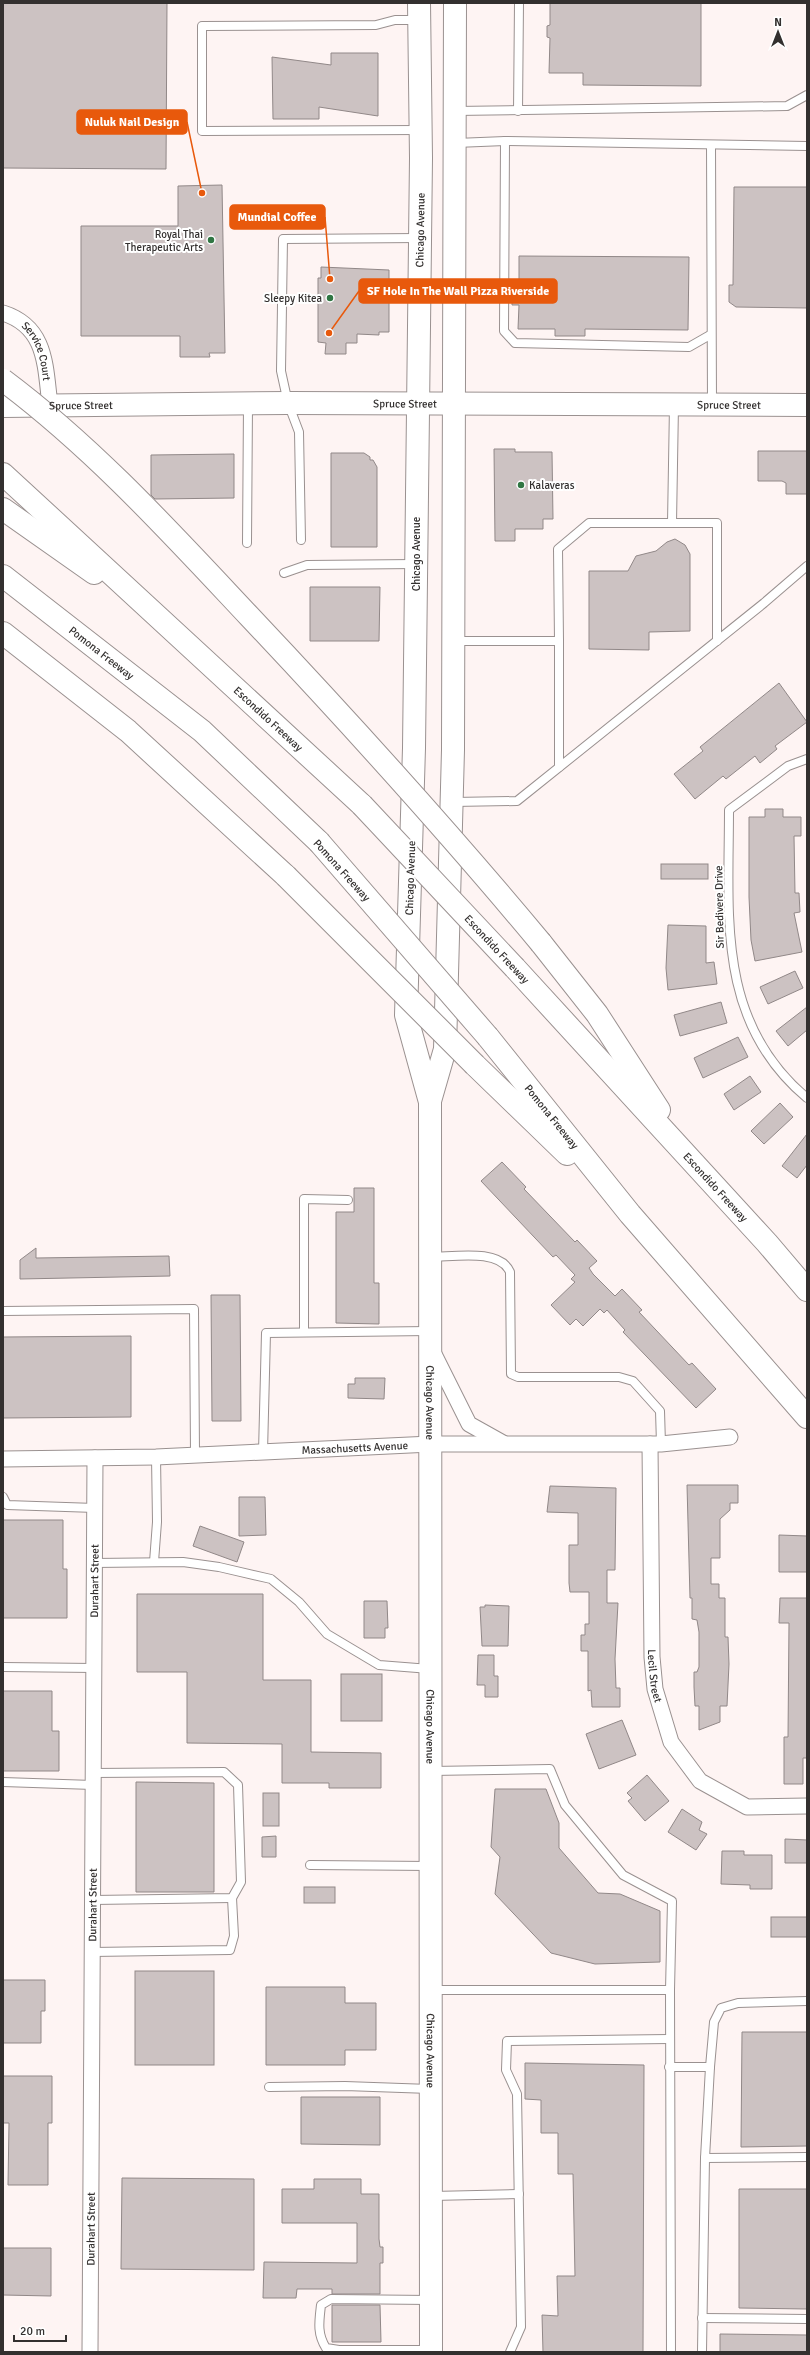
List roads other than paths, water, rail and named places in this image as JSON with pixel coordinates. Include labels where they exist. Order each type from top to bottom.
[{"type":"main road","name":"Chicago Avenue","points":[[430,1102],[445,1049],[450,802],[453,750],[455,3]]},
{"type":"main road","name":"Chicago Avenue","points":[[419,12],[420,238],[414,748],[406,1015],[430,1102],[432,1444],[431,2351]]},
{"type":"main road","points":[[3,380],[98,459],[178,540],[375,750],[440,823],[541,943],[597,1014],[694,1163]]},
{"type":"main road","name":"Spruce Street","points":[[3,406],[288,403],[807,405]]},
{"type":"main road","points":[[3,474],[168,625]]},
{"type":"main road","points":[[3,509],[168,625]]},
{"type":"main road","name":"Pomona Freeway","points":[[3,576],[202,732],[319,842],[488,1037],[630,1214]]},
{"type":"main road","name":"Escondido Freeway","points":[[168,625],[362,805],[694,1163],[767,1243],[807,1290]]},
{"type":"main road","points":[[3,633],[128,731],[286,876],[475,1065],[630,1214],[807,1417]]},
{"type":"street","name":"Service Court","points":[[3,313],[22,321],[40,343],[50,405]]},
{"type":"street","points":[[431,1340],[469,1424],[504,1444]]},
{"type":"street","name":"Massachusetts Avenue","points":[[3,1459],[156,1457],[432,1444],[655,1444],[730,1437]]},
{"type":"street","name":"Lecil Street","points":[[655,1444],[652,1657],[655,1689],[671,1742],[700,1781],[747,1807],[807,1806]]},
{"type":"street","name":"Durahart Street","points":[[90,2352],[95,1458]]},
{"type":"lane","points":[[518,110],[519,3]]},
{"type":"lane","points":[[419,12],[376,25],[202,26],[202,131],[420,130]]},
{"type":"lane","points":[[454,111],[787,106],[807,95]]},
{"type":"lane","points":[[504,141],[504,331],[514,343],[689,347],[710,335]]},
{"type":"lane","points":[[454,143],[504,141],[807,146]]},
{"type":"lane","points":[[711,145],[710,335],[712,404]]},
{"type":"lane","points":[[301,540],[299,432],[288,403],[282,371],[280,345],[283,239],[420,238]]},
{"type":"lane","points":[[247,543],[248,404]]},
{"type":"lane","points":[[672,523],[674,404]]},
{"type":"lane","points":[[559,767],[558,549],[589,523],[717,523],[717,641]]},
{"type":"lane","points":[[284,573],[307,566],[416,564]]},
{"type":"lane","points":[[450,802],[517,801],[717,641],[807,566]]},
{"type":"lane","points":[[453,641],[559,642]]},
{"type":"lane","name":"Sir Bedivere Drive","points":[[807,759],[798,760],[788,766],[729,810],[728,926],[735,980],[743,1007],[756,1038],[776,1067],[794,1087],[807,1098]]},
{"type":"lane","points":[[304,1332],[304,1199],[348,1200]]},
{"type":"lane","points":[[431,1257],[493,1256],[507,1265],[510,1272],[511,1374],[518,1377],[619,1377],[633,1381],[660,1411],[655,1444]]},
{"type":"lane","points":[[3,1311],[194,1309],[195,1455]]},
{"type":"lane","points":[[263,1452],[265,1335],[268,1332],[304,1332],[431,1340]]},
{"type":"lane","points":[[154,1562],[157,1522],[156,1457]]},
{"type":"lane","points":[[3,1497],[7,1505],[95,1508]]},
{"type":"lane","points":[[94,1563],[183,1562],[219,1567],[271,1579],[299,1602],[327,1634],[379,1665],[431,1669]]},
{"type":"lane","points":[[3,1667],[94,1668]]},
{"type":"lane","points":[[431,1771],[550,1769],[565,1805],[623,1875],[672,1901],[669,2039],[671,2352]]},
{"type":"lane","points":[[3,1782],[224,1772],[238,1784],[241,1882],[232,1898],[234,1936],[230,1950],[92,1952]]},
{"type":"lane","points":[[310,1865],[431,1866]]},
{"type":"lane","points":[[93,1900],[232,1898]]},
{"type":"lane","points":[[431,1990],[670,1990]]},
{"type":"lane","points":[[702,2352],[705,2158],[714,2022],[721,2008],[738,2003],[807,2001]]},
{"type":"lane","points":[[510,2352],[521,2328],[517,2094],[506,2070],[507,2041],[669,2039]]},
{"type":"lane","points":[[669,2067],[710,2067]]},
{"type":"lane","points":[[269,2087],[345,2086],[431,2089]]},
{"type":"lane","points":[[705,2158],[807,2157]]},
{"type":"lane","points":[[431,2196],[519,2194]]},
{"type":"lane","points":[[431,2300],[330,2299],[320,2305],[318,2329],[320,2339],[326,2348],[431,2351]]},
{"type":"lane","points":[[702,2318],[807,2319]]},
{"type":"place","name":"Nuluk Nail Design","points":[[202,193]]},
{"type":"place","name":"Royal Thai Therapeutic Arts","points":[[211,240]]},
{"type":"place","name":"Mundial Coffee","points":[[330,279]]},
{"type":"place","name":"Sleepy Kitea","points":[[330,298]]},
{"type":"place","name":"SF Hole In The Wall Pizza Riverside","points":[[329,333]]},
{"type":"place","name":"Kalaveras","points":[[521,485]]}]
